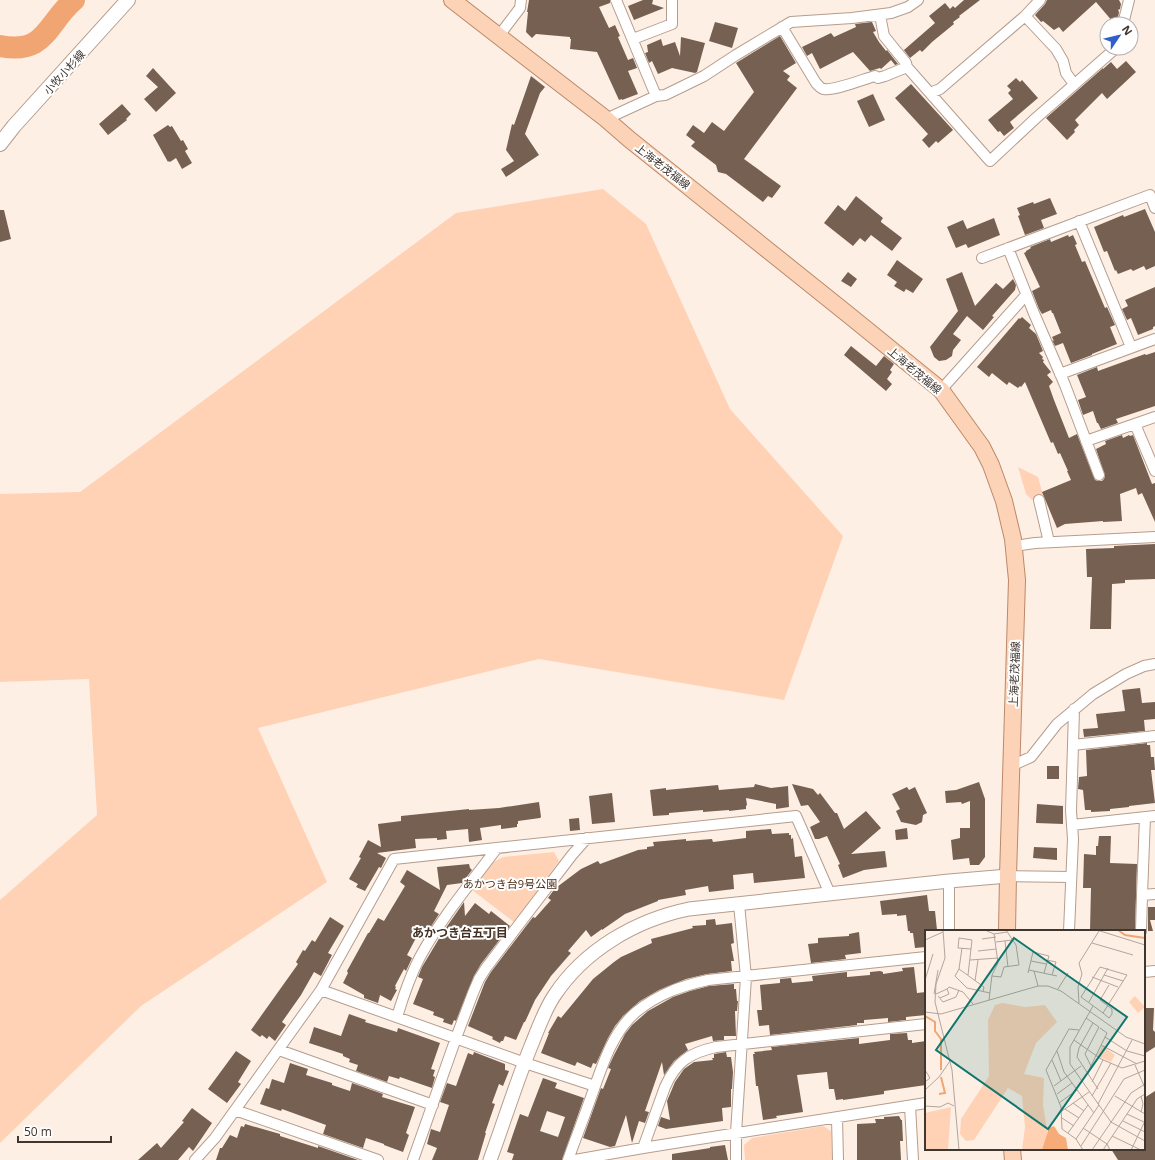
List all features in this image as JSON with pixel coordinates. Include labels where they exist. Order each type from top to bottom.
[{"type":"main road","name":"小牧小杉線","points":[[0,144],[14,126],[128,0]]},
{"type":"main road","name":"上海老茂福線","points":[[452,0],[606,119],[941,390],[982,447],[991,465],[1004,501],[1013,539],[1017,580],[1007,930]]},
{"type":"main road","points":[[1012,1150],[1013,1160]]},
{"type":"street","points":[[498,37],[520,8],[521,0]]},
{"type":"street","points":[[616,0],[656,96]]},
{"type":"street","points":[[633,39],[672,24],[672,0]]},
{"type":"street","points":[[606,119],[656,96],[665,95],[704,76],[736,54],[794,21],[880,15],[908,7],[918,0]]},
{"type":"street","points":[[930,93],[940,89],[1025,16],[1040,0]]},
{"type":"street","points":[[1125,16],[1129,0]]},
{"type":"street","points":[[880,15],[884,36],[906,63],[907,67],[990,160],[1107,56]]},
{"type":"street","points":[[1025,16],[1056,49],[1063,61],[1066,72],[1074,84]]},
{"type":"street","points":[[782,27],[820,88],[834,88],[875,76],[878,78],[907,67]]},
{"type":"street","points":[[982,258],[1150,195],[1155,208]]},
{"type":"street","points":[[1079,221],[1131,347]]},
{"type":"street","points":[[1008,248],[1100,475]]},
{"type":"street","points":[[941,390],[1026,295]]},
{"type":"street","points":[[1060,374],[1155,339]]},
{"type":"street","points":[[1086,441],[1155,417]]},
{"type":"street","points":[[1135,424],[1155,471]]},
{"type":"street","points":[[1039,500],[1048,542]]},
{"type":"street","points":[[1014,546],[1026,543],[1155,537]]},
{"type":"street","points":[[1011,766],[1031,757],[1057,724],[1093,694],[1126,674],[1144,666],[1155,664]]},
{"type":"street","points":[[1069,930],[1074,709]]},
{"type":"street","points":[[1073,744],[1155,736]]},
{"type":"street","points":[[195,1160],[215,1138],[321,990],[394,859],[796,816],[830,894]]},
{"type":"street","points":[[1072,825],[1150,817],[1142,895],[1141,930]]},
{"type":"street","points":[[413,1160],[472,993],[486,968],[572,854],[587,838]]},
{"type":"street","points":[[397,1017],[419,958],[438,926],[497,848]]},
{"type":"street","points":[[490,1160],[525,1062],[547,1008],[554,996],[576,969],[598,950],[618,936],[639,925],[672,912],[688,909],[949,880],[1008,876],[1070,877]]},
{"type":"street","points":[[949,880],[950,930]]},
{"type":"street","points":[[1142,895],[1155,894]]},
{"type":"street","points":[[736,1160],[736,1133],[746,976],[739,904]]},
{"type":"street","points":[[568,1160],[610,1048],[627,1021],[636,1012],[660,996],[678,988],[708,980],[925,957]]},
{"type":"street","points":[[1145,972],[1155,971]]},
{"type":"street","points":[[321,990],[595,1086]]},
{"type":"street","points":[[643,1148],[665,1087],[674,1071],[681,1063],[694,1053],[716,1047],[925,1024]]},
{"type":"street","points":[[279,1050],[433,1105]]},
{"type":"street","points":[[575,1160],[925,1103]]},
{"type":"street","points":[[910,1106],[913,1160]]},
{"type":"street","points":[[235,1110],[378,1160]]},
{"type":"street","points":[[837,1118],[838,1160]]},
{"type":"green space","points":[[603,189],[646,224],[730,409],[843,536],[784,700],[539,659],[258,728],[327,882],[141,1006],[0,1143],[0,900],[97,815],[89,679],[0,682],[0,494],[80,492],[456,213]]},
{"type":"green space","points":[[1018,467],[1038,477],[1043,495],[1032,500],[1026,494]]},
{"type":"green space","name":"あかつき台9号公園","points":[[554,852],[559,861],[514,922],[472,890],[492,863],[503,857]]},
{"type":"green space","points":[[823,1126],[831,1131],[832,1160],[745,1160],[744,1145],[752,1138]]},
{"type":"building","points":[[529,0],[610,0],[610,3],[599,7],[609,28],[615,25],[620,36],[618,37],[628,60],[633,58],[637,68],[628,71],[638,94],[619,100],[597,52],[570,49],[570,37],[536,34],[532,38],[526,32]]},
{"type":"building","points":[[643,0],[653,0],[652,4],[664,8],[634,20],[628,6]]},
{"type":"building","points":[[964,0],[980,0],[959,16],[960,17],[953,22],[954,24],[922,52],[920,50],[910,58],[900,45],[904,50],[935,23],[929,16],[945,3],[950,9],[953,6],[955,8]]},
{"type":"building","points":[[1047,0],[1119,0],[1121,4],[1120,9],[1118,10],[1118,16],[1108,16],[1096,2],[1063,32],[1059,27],[1054,30],[1043,21],[1041,22],[1035,15]]},
{"type":"building","points":[[715,22],[738,28],[732,48],[709,41]]},
{"type":"building","points":[[872,22],[876,31],[873,32],[879,42],[898,64],[895,65],[891,60],[881,69],[870,71],[853,52],[820,69],[812,53],[807,56],[802,47],[831,33],[834,37],[856,27],[855,24]]},
{"type":"building","points":[[780,36],[796,63],[783,71],[790,76],[787,80],[797,88],[744,159],[781,186],[772,198],[768,196],[763,202],[726,174],[718,172],[716,165],[691,146],[695,142],[686,135],[693,125],[704,133],[712,122],[724,131],[754,92],[736,63]]},
{"type":"building","points":[[681,37],[705,43],[697,72],[695,73],[672,68],[658,74],[652,61],[649,63],[645,53],[648,52],[647,45],[661,39],[663,46],[675,42],[680,56]]},
{"type":"building","points":[[1126,61],[1136,72],[1107,99],[1102,93],[1075,120],[1079,125],[1074,130],[1075,132],[1067,140],[1046,118],[1111,62],[1117,69]]},
{"type":"building","points":[[153,68],[176,93],[156,112],[144,99],[158,87],[146,76]]},
{"type":"building","points":[[531,76],[545,87],[540,93],[525,134],[539,155],[506,177],[501,169],[514,161],[506,150],[512,124],[514,125]]},
{"type":"building","points":[[1016,78],[1020,82],[1022,80],[1038,98],[1010,122],[1014,128],[1004,136],[1000,131],[998,132],[988,120],[1013,99],[1008,93],[1011,90],[1007,86]]},
{"type":"building","points":[[911,84],[953,130],[938,143],[936,141],[929,148],[922,140],[928,134],[895,98]]},
{"type":"building","points":[[873,94],[885,120],[869,127],[857,101]]},
{"type":"building","points":[[122,104],[131,114],[126,119],[127,120],[108,135],[99,124]]},
{"type":"building","points":[[168,125],[170,127],[172,126],[188,149],[185,151],[192,163],[182,169],[176,158],[168,162],[153,135]]},
{"type":"building","points":[[856,196],[883,218],[881,222],[902,238],[892,251],[871,235],[865,242],[860,238],[853,246],[824,223],[838,205],[845,211]]},
{"type":"building","points":[[1050,198],[1057,214],[1041,220],[1044,228],[1025,235],[1018,216],[1020,215],[1017,208]]},
{"type":"building","points":[[1145,209],[1155,232],[1155,266],[1146,270],[1144,266],[1133,271],[1131,269],[1118,274],[1116,270],[1115,271],[1107,251],[1104,252],[1094,227],[1123,215],[1124,217]]},
{"type":"building","points":[[0,210],[4,210],[11,239],[0,242]]},
{"type":"building","points":[[994,218],[1000,235],[968,248],[966,244],[956,248],[947,227],[963,220],[967,229]]},
{"type":"building","points":[[1068,235],[1069,237],[1073,235],[1077,244],[1075,245],[1082,262],[1085,261],[1105,308],[1107,307],[1115,325],[1110,327],[1117,344],[1071,363],[1063,343],[1055,346],[1052,340],[1054,341],[1052,337],[1061,333],[1051,310],[1042,314],[1039,309],[1032,291],[1040,287],[1024,253],[1031,248],[1030,247],[1050,239],[1051,242]]},
{"type":"building","points":[[897,260],[923,279],[913,293],[906,289],[904,292],[894,286],[897,282],[887,275]]},
{"type":"building","points":[[848,272],[857,279],[851,287],[841,281]]},
{"type":"building","points":[[962,272],[975,306],[996,283],[1003,289],[1013,279],[1016,285],[1015,290],[992,316],[994,317],[983,330],[967,316],[953,334],[961,340],[953,350],[952,356],[946,360],[939,361],[934,357],[930,347],[958,311],[946,279]]},
{"type":"building","points":[[1155,287],[1155,326],[1153,329],[1138,335],[1131,318],[1127,320],[1122,309],[1128,306],[1125,300]]},
{"type":"building","points":[[1022,317],[1031,325],[1029,328],[1036,334],[1043,351],[1039,353],[1043,357],[1043,362],[1051,372],[1047,375],[1053,382],[1049,386],[1069,438],[1077,434],[1095,480],[1102,481],[1105,476],[1096,449],[1106,444],[1105,441],[1122,435],[1123,438],[1133,435],[1152,484],[1155,483],[1155,522],[1142,493],[1138,495],[1136,488],[1120,494],[1122,521],[1065,524],[1057,528],[1042,492],[1071,480],[1060,453],[1058,454],[1053,442],[1051,443],[1025,382],[1018,388],[1009,382],[1007,385],[992,373],[989,377],[977,367],[1019,318],[1020,319]]},
{"type":"building","points":[[851,346],[876,366],[884,356],[894,364],[890,370],[892,372],[887,379],[892,384],[886,391],[844,355]]},
{"type":"building","points":[[1155,352],[1155,406],[1116,419],[1118,423],[1101,429],[1097,423],[1093,411],[1083,415],[1078,400],[1086,397],[1077,375],[1097,367],[1098,371],[1145,354]]},
{"type":"building","points":[[1155,544],[1155,579],[1125,580],[1125,583],[1112,584],[1111,629],[1090,629],[1092,577],[1087,577],[1086,549]]},
{"type":"building","points":[[1140,688],[1142,703],[1155,702],[1155,719],[1144,720],[1145,731],[1084,737],[1083,729],[1098,728],[1096,714],[1125,711],[1122,690]]},
{"type":"building","points":[[1147,743],[1147,745],[1150,745],[1151,757],[1154,757],[1155,770],[1151,770],[1155,803],[1110,809],[1110,811],[1091,812],[1091,810],[1085,810],[1083,790],[1078,789],[1079,777],[1087,776],[1086,750]]},
{"type":"building","points":[[1047,766],[1059,766],[1059,779],[1047,779]]},
{"type":"building","points":[[979,782],[985,799],[985,857],[979,865],[970,865],[969,858],[953,860],[951,840],[960,838],[960,828],[970,828],[970,801],[962,804],[961,802],[946,803],[945,791],[956,790]]},
{"type":"building","points":[[755,784],[771,788],[788,786],[789,807],[776,809],[776,804],[746,798],[746,809],[703,812],[703,810],[653,816],[650,790],[718,785],[719,790],[754,787]]},
{"type":"building","points":[[792,784],[813,789],[818,795],[820,793],[835,813],[837,813],[844,829],[866,811],[881,828],[851,854],[885,851],[887,867],[864,870],[843,878],[838,865],[840,864],[827,836],[815,839],[810,827],[820,822],[808,805],[801,806]]},
{"type":"building","points":[[907,787],[909,790],[915,787],[927,813],[923,815],[922,822],[916,825],[901,822],[896,811],[900,809],[892,794]]},
{"type":"building","points":[[612,793],[615,822],[592,824],[589,796]]},
{"type":"building","points":[[539,802],[540,818],[518,821],[517,827],[501,829],[501,825],[480,828],[482,840],[469,842],[468,829],[446,831],[447,839],[415,839],[416,848],[377,853],[386,858],[365,891],[356,887],[358,884],[349,879],[361,858],[359,857],[368,840],[381,847],[378,824],[401,821],[401,816],[469,809],[499,808]]},
{"type":"building","points":[[1037,804],[1063,806],[1063,824],[1036,823]]},
{"type":"building","points":[[579,818],[580,830],[570,831],[569,819]]},
{"type":"building","points":[[907,828],[908,839],[896,840],[895,830]]},
{"type":"building","points":[[771,829],[772,834],[789,833],[789,835],[791,835],[791,839],[793,838],[795,857],[802,856],[805,878],[754,883],[753,873],[733,875],[734,889],[709,892],[708,886],[685,890],[686,895],[658,900],[625,914],[591,937],[586,930],[568,951],[571,953],[551,976],[535,1000],[516,1040],[505,1036],[503,1041],[500,1043],[492,1039],[493,1037],[468,1026],[485,982],[491,972],[533,917],[535,918],[551,900],[548,898],[556,887],[581,869],[598,861],[600,864],[638,850],[647,849],[647,847],[654,846],[653,842],[686,839],[686,841],[712,839],[713,842],[746,838],[746,831]]},
{"type":"building","points":[[1099,836],[1111,836],[1110,863],[1137,864],[1135,930],[1090,930],[1091,888],[1083,888],[1084,854],[1096,855],[1096,846],[1098,846]]},
{"type":"building","points":[[1034,847],[1057,848],[1057,860],[1033,858]]},
{"type":"building","points":[[469,864],[472,870],[462,883],[447,885],[434,911],[439,914],[423,939],[417,936],[407,955],[412,958],[406,971],[404,969],[395,986],[395,989],[397,990],[391,1001],[380,995],[378,1003],[364,998],[364,995],[343,983],[348,973],[347,971],[368,933],[378,918],[384,921],[405,886],[400,882],[407,870],[440,890],[437,867]]},
{"type":"building","points":[[927,895],[929,911],[935,911],[937,930],[925,930],[925,947],[915,948],[913,933],[908,931],[906,915],[882,915],[880,901]]},
{"type":"building","points":[[464,902],[465,916],[475,903],[489,914],[491,911],[510,926],[481,964],[474,976],[456,1021],[454,1020],[452,1025],[443,1022],[444,1019],[433,1015],[434,1012],[413,1004],[423,979],[418,977],[422,967],[443,932]]},
{"type":"building","points":[[1148,907],[1155,907],[1155,920],[1150,920],[1153,931],[1148,931]]},
{"type":"building","points":[[330,917],[344,926],[328,953],[332,955],[321,976],[314,972],[301,995],[282,1022],[286,1025],[275,1041],[269,1036],[267,1039],[262,1035],[260,1037],[251,1030],[298,964],[296,962],[303,950],[305,951],[312,940],[315,942]]},
{"type":"building","points":[[715,919],[716,925],[732,923],[734,943],[731,944],[734,961],[731,961],[732,971],[707,974],[686,979],[659,990],[640,1001],[623,1016],[615,1026],[596,1064],[593,1063],[591,1068],[577,1062],[575,1066],[541,1053],[548,1033],[558,1016],[561,1018],[593,979],[614,962],[621,957],[652,943],[651,939],[693,928],[692,926],[706,925],[706,920]]},
{"type":"building","points":[[859,932],[861,953],[845,955],[846,959],[811,963],[808,944],[818,943],[818,938],[849,936],[849,934]]},
{"type":"building","points":[[914,967],[917,993],[925,992],[925,1015],[906,1017],[906,1020],[888,1022],[888,1018],[864,1020],[864,1023],[857,1023],[857,1025],[770,1035],[769,1025],[759,1026],[757,1010],[762,1010],[760,985],[780,983],[780,979],[791,978],[792,983],[813,981],[812,976],[847,972],[847,977],[870,975],[870,972],[880,971],[883,972],[883,974],[903,971],[902,968]]},
{"type":"building","points":[[734,984],[738,1001],[737,1011],[735,1011],[736,1036],[724,1036],[724,1040],[713,1041],[712,1036],[685,1044],[688,1050],[674,1061],[664,1075],[662,1062],[645,1111],[649,1112],[645,1123],[639,1121],[632,1143],[626,1115],[615,1146],[610,1147],[583,1138],[601,1088],[603,1089],[611,1069],[608,1068],[625,1034],[632,1025],[648,1011],[673,997],[709,986]]},
{"type":"building","points":[[1145,1008],[1154,1008],[1153,1030],[1155,1032],[1155,1047],[1145,1053]]},
{"type":"building","points":[[349,1014],[366,1020],[365,1022],[397,1032],[398,1028],[440,1043],[431,1069],[435,1070],[432,1088],[400,1077],[399,1079],[389,1076],[387,1082],[356,1071],[358,1065],[349,1062],[350,1059],[343,1056],[343,1054],[309,1043],[314,1027],[341,1036]]},
{"type":"building","points":[[907,1033],[908,1040],[912,1040],[912,1043],[925,1041],[925,1085],[884,1091],[884,1094],[836,1100],[834,1089],[829,1089],[827,1072],[797,1075],[803,1112],[776,1116],[777,1118],[763,1120],[758,1086],[756,1086],[754,1052],[772,1050],[771,1047],[859,1038],[859,1044],[890,1040],[890,1034]]},
{"type":"building","points":[[236,1051],[251,1061],[238,1082],[241,1084],[227,1103],[208,1089]]},
{"type":"building","points":[[474,1052],[505,1064],[505,1070],[509,1071],[503,1086],[499,1084],[492,1103],[495,1104],[478,1160],[432,1160],[437,1148],[427,1144],[431,1129],[440,1132],[449,1105],[440,1102],[447,1083],[456,1086],[468,1053],[473,1055]]},
{"type":"building","points":[[726,1052],[727,1057],[731,1057],[733,1072],[731,1107],[722,1108],[723,1121],[666,1129],[658,1126],[661,1117],[670,1120],[667,1101],[675,1082],[684,1069],[694,1062],[713,1060],[712,1058],[714,1058],[714,1054]]},
{"type":"building","points":[[290,1063],[308,1069],[306,1075],[332,1083],[332,1085],[350,1091],[352,1083],[383,1094],[382,1097],[415,1107],[406,1133],[409,1135],[403,1152],[366,1138],[363,1148],[323,1134],[326,1125],[282,1109],[281,1111],[260,1104],[266,1088],[269,1089],[272,1079],[284,1083]]},
{"type":"building","points":[[543,1078],[557,1083],[555,1088],[584,1098],[562,1160],[512,1160],[514,1154],[507,1152],[520,1114],[528,1117]],"holes":[[[547,1111],[565,1117],[558,1137],[540,1131]]]},
{"type":"building","points":[[1155,1091],[1155,1160],[1118,1160],[1112,1150],[1145,1150],[1145,1097]]},
{"type":"building","points":[[192,1108],[212,1123],[193,1151],[189,1147],[178,1160],[138,1160],[157,1143],[161,1148],[184,1122],[182,1121]]},
{"type":"building","points":[[899,1116],[902,1120],[903,1141],[900,1141],[901,1160],[857,1160],[857,1124],[876,1123],[875,1119]]},
{"type":"building","points":[[245,1124],[358,1160],[216,1160],[220,1148],[222,1148],[230,1135],[237,1138],[241,1126],[244,1127]]},
{"type":"building","points":[[725,1145],[728,1160],[672,1160],[672,1154]]},
{"type":"waterway","points":[[0,46],[15,48],[27,46],[36,42],[44,35],[74,0]]},
{"type":"district","name":"あかつき台五丁目","points":[[460,932]]}]
